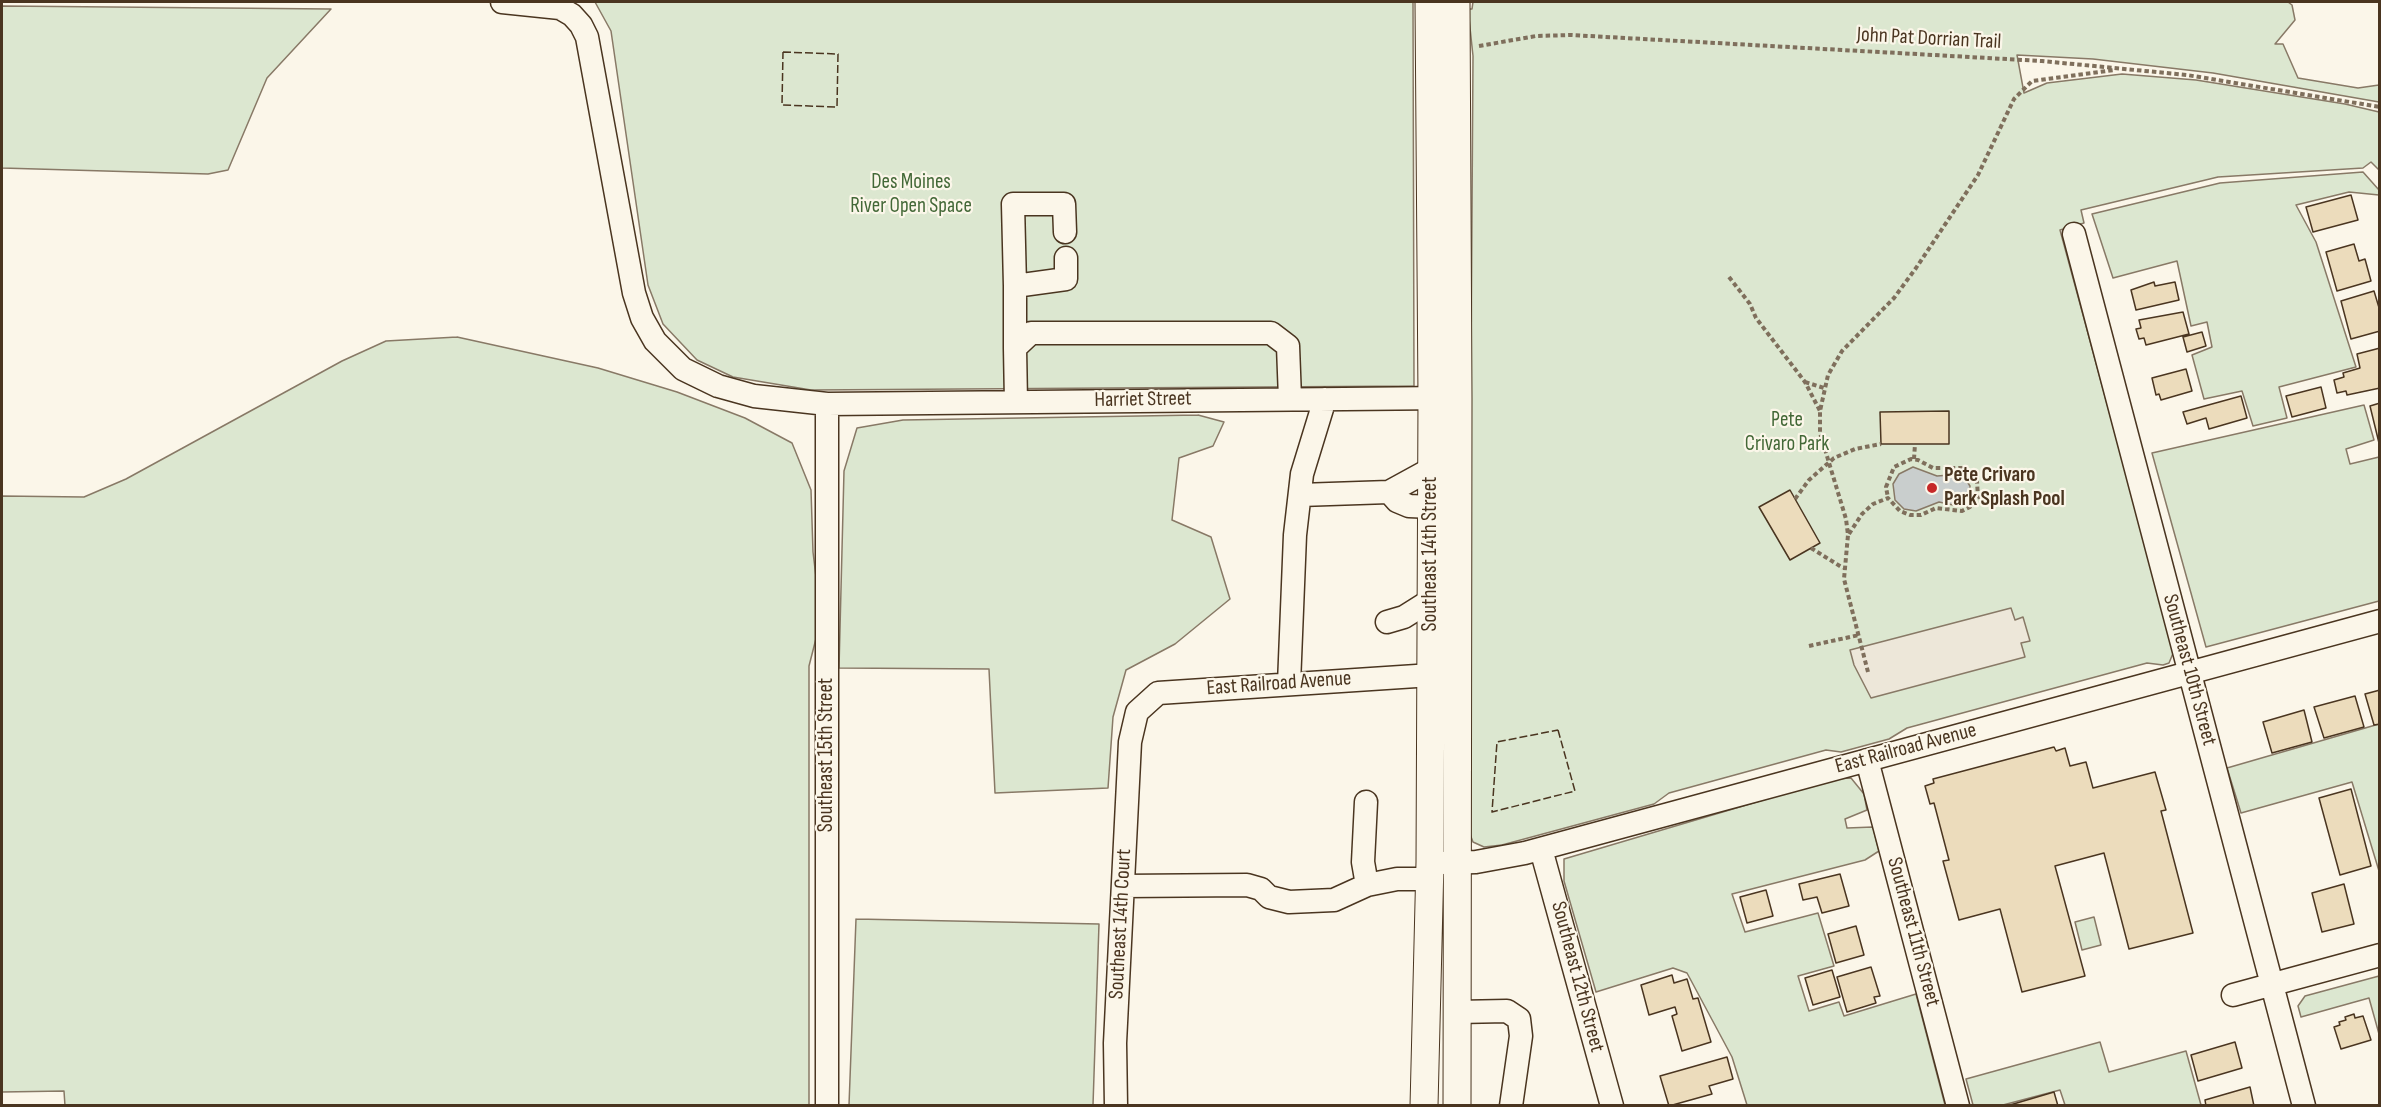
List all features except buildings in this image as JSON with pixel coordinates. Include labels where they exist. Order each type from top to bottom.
[{"type":"main road","name":"Southeast 14th Street","points":[[1424,1106],[1439,868],[1458,674],[1429,5]]},
{"type":"main road","name":"Southeast 14th Street","points":[[1456,5],[1445,398],[1431,469],[1431,674],[1439,868],[1457,1012],[1457,1106]]},
{"type":"street","name":"Harriet Street","points":[[502,2],[560,8],[576,18],[587,37],[634,293],[642,318],[655,341],[683,369],[718,386],[754,396],[827,404],[1445,398]]},
{"type":"street","points":[[1016,402],[1013,204],[1064,204],[1065,232]]},
{"type":"street","name":"Southeast 10th Street","points":[[2074,234],[2304,1106]]},
{"type":"street","points":[[1015,286],[1066,279],[1066,258]]},
{"type":"street","points":[[1015,348],[1031,333],[1271,333],[1288,346],[1290,399]]},
{"type":"street","points":[[1289,684],[1295,535],[1300,495],[1310,445],[1325,399]]},
{"type":"street","name":"Southeast 15th Street","points":[[827,404],[827,1106]]},
{"type":"street","points":[[1300,495],[1389,492],[1431,469]]},
{"type":"street","points":[[1389,492],[1397,501],[1409,506],[1432,507]]},
{"type":"street","points":[[1387,622],[1404,617],[1431,600]]},
{"type":"street","name":"East Railroad Avenue","points":[[1123,886],[1247,885],[1261,889],[1269,897],[1289,902],[1334,900],[1367,885],[1439,868],[1499,859],[1541,849],[2379,621]]},
{"type":"street","name":"East Railroad Avenue","points":[[1130,742],[1137,712],[1158,693],[1458,674]]},
{"type":"street","name":"Southeast 14th Court","points":[[1116,1106],[1114,1043],[1130,742]]},
{"type":"street","name":"Southeast 11th Street","points":[[1867,760],[1958,1106]]},
{"type":"street","points":[[1366,802],[1363,862],[1367,885]]},
{"type":"street","name":"Southeast 12th Street","points":[[1541,849],[1612,1106]]},
{"type":"street","points":[[2233,995],[2379,955]]},
{"type":"street","points":[[1457,1012],[1507,1011],[1519,1019],[1521,1036],[1511,1106]]},
{"type":"path","name":"John Pat Dorrian Trail","points":[[1475,46],[1536,36],[1571,35],[2030,60],[2187,75],[2379,107]]},
{"type":"path","points":[[1868,672],[1843,568],[1848,535],[1842,501],[1820,433],[1820,411],[1828,375],[1842,351],[1894,298],[1978,176],[2014,99],[2032,81],[2122,69]]},
{"type":"path","points":[[1729,277],[1750,304],[1756,318],[1805,382],[1820,411]]},
{"type":"path","points":[[1805,382],[1824,388]]},
{"type":"path","points":[[1796,499],[1809,480],[1829,461],[1855,449],[1881,444]]},
{"type":"path","points":[[1914,459],[1915,444]]},
{"type":"path","points":[[1914,459],[1933,468],[1953,466],[1971,472],[1977,481],[1978,498],[1970,507],[1962,511],[1936,508],[1921,515],[1900,511],[1888,498],[1886,487],[1894,467],[1904,460],[1914,459]]},
{"type":"path","points":[[1848,535],[1862,514],[1873,504],[1888,498]]},
{"type":"path","points":[[1811,548],[1843,568]]},
{"type":"path","points":[[1809,645],[1859,635]]},
{"type":"green space","name":"Des Moines River Open Space","points":[[595,2],[1413,2],[1414,386],[811,390],[733,377],[697,360],[663,324],[648,285],[611,31]]},
{"type":"green space","name":"Pete Crivaro Park","points":[[1473,2],[2288,2],[2292,5],[2295,20],[2275,44],[2283,44],[2298,78],[2358,88],[2379,85],[2379,102],[2213,73],[2093,59],[2017,55],[2024,93],[2047,83],[2122,74],[2196,80],[2345,104],[2379,112],[2379,170],[2371,162],[2363,168],[2218,177],[2081,210],[2084,223],[2060,230],[2174,651],[2169,663],[2163,665],[2147,663],[1907,728],[1889,739],[1841,752],[1826,750],[1669,793],[1654,804],[1502,845],[1484,847],[1473,842],[1468,829],[1473,56],[1468,9],[1472,9]]},
{"type":"green space","points":[[2,6],[331,9],[267,78],[228,170],[208,174],[2,168]]},
{"type":"green space","points":[[2363,172],[2379,190],[2379,195],[2349,192],[2296,205],[2316,242],[2356,367],[2279,387],[2287,418],[2253,426],[2242,391],[2204,399],[2192,355],[2212,347],[2207,322],[2191,326],[2177,261],[2113,278],[2092,214],[2220,183]]},
{"type":"green space","points":[[457,337],[598,368],[677,392],[745,418],[792,443],[811,490],[813,552],[821,619],[809,666],[809,1105],[65,1106],[64,1091],[2,1092],[2,496],[84,497],[126,479],[342,361],[386,341]]},
{"type":"green space","points":[[2364,405],[2374,440],[2346,449],[2350,464],[2379,457],[2379,601],[2206,647],[2152,453]]},
{"type":"green space","points":[[1198,415],[1224,422],[1213,446],[1179,458],[1172,520],[1211,537],[1230,599],[1175,644],[1126,670],[1113,717],[1108,788],[995,793],[989,669],[839,668],[844,471],[857,428],[903,420]]},
{"type":"green space","points":[[2379,724],[2379,871],[2352,782],[2241,813],[2227,768]]},
{"type":"green space","points":[[1851,778],[1864,794],[1867,810],[1845,819],[1847,828],[1873,827],[1879,851],[1865,860],[1732,894],[1745,932],[1818,913],[1834,966],[1798,976],[1809,1011],[1839,1002],[1844,1016],[1916,994],[1945,1105],[1747,1105],[1732,1057],[1687,973],[1673,968],[1596,992],[1564,881],[1564,859],[1834,779]]},
{"type":"green space","points":[[2094,917],[2101,945],[2082,950],[2075,922]]},
{"type":"green space","points":[[856,919],[1099,924],[1093,1105],[849,1105]]},
{"type":"green space","points":[[2379,976],[2379,1034],[2369,998],[2301,1017],[2298,1006],[2305,996]]},
{"type":"green space","points":[[2100,1042],[2109,1072],[2186,1051],[2201,1105],[2065,1105],[2060,1090],[2003,1105],[1973,1105],[1966,1079]]},
{"type":"shaded area","name":"Pete Crivaro Park Splash Pool","points":[[1913,467],[1937,476],[1962,474],[1970,486],[1969,498],[1958,506],[1939,502],[1916,511],[1904,509],[1895,500],[1893,484],[1899,474]]},
{"type":"shaded area","points":[[2011,608],[2015,620],[2023,617],[2030,641],[2021,643],[2025,657],[1871,698],[1854,665],[1850,650]]},
{"type":"fence","points":[[783,52],[838,54],[837,107],[782,105],[783,52]]},
{"type":"fence","points":[[1558,730],[1575,791],[1492,812],[1497,742],[1558,730]]},
{"type":"place","name":"Pete Crivaro Park Splash Pool","points":[[1932,488]]}]
